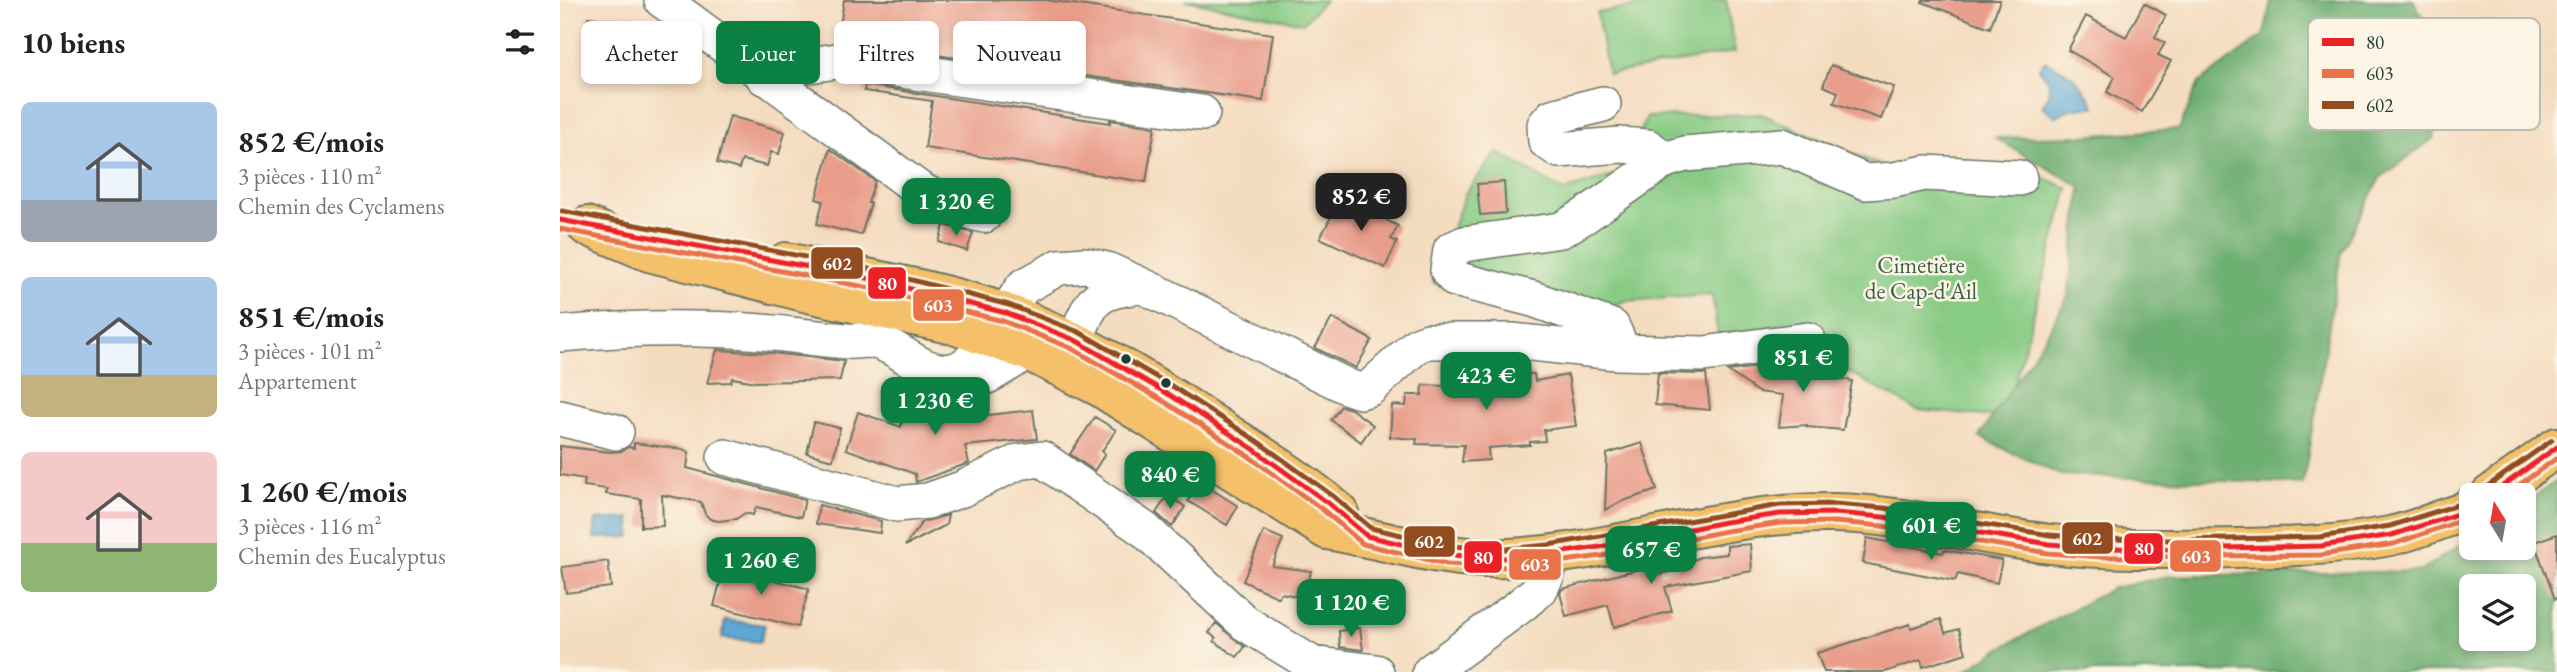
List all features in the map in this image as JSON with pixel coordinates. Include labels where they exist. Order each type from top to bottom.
[{"type":"main road","points":[[573,223],[654,236],[867,278],[998,325],[1081,327],[1170,395],[1252,448],[1328,503],[1367,536]]},
{"type":"main road","points":[[998,325],[1028,351],[1100,387],[1327,530],[1367,536],[1448,555],[1506,558],[1549,554],[1780,514],[1835,513],[1883,517],[2049,544],[2176,549],[2321,546],[2392,535],[2459,514]]},
{"type":"main road","points":[[1028,351],[1081,327]]},
{"type":"main road","points":[[2507,483],[2557,447]]},
{"type":"street","points":[[662,0],[716,41]]},
{"type":"street","points":[[820,63],[837,61],[1202,113]]},
{"type":"street","points":[[774,84],[919,189],[950,206],[984,215]]},
{"type":"street","points":[[1603,104],[1552,117],[1545,125],[1546,142],[1559,150],[1620,145],[1648,147],[1665,160]]},
{"type":"street","points":[[1616,352],[1617,338],[1612,327],[1534,299],[1455,279],[1448,270],[1451,250],[1464,244],[1561,230],[1665,160],[1685,154],[1782,146],[1866,182],[1894,180],[1925,173],[2019,178]]},
{"type":"street","points":[[560,334],[693,329],[762,332],[849,342],[869,340],[891,347],[935,370],[951,371],[967,364],[998,325],[1023,287],[1059,268],[1086,265],[1107,270],[1360,391],[1370,388],[1417,345],[1428,341],[1512,341],[1616,352],[1704,354],[1808,340]]},
{"type":"street","points":[[1035,280],[1070,282],[1079,289],[1083,297],[1081,327]]},
{"type":"street","points":[[1081,327],[1098,296],[1108,290],[1140,286]]},
{"type":"street","points":[[849,342],[933,388],[949,390],[964,387],[993,373],[1028,351]]},
{"type":"street","points":[[560,418],[616,432]]},
{"type":"street","points":[[725,457],[897,504],[928,501],[962,489],[1018,462],[1042,459],[1144,530],[1245,623],[1312,668],[1376,672]]},
{"type":"street","points":[[1431,672],[1540,589],[1547,574],[1549,554]]},
{"type":"green space","points":[[1185,0],[1325,0],[1303,23]]},
{"type":"green space","points":[[1671,0],[1726,0],[1735,52],[1608,74],[1597,13]]},
{"type":"green space","points":[[2271,0],[2413,0],[2423,18],[2308,18],[2308,130],[2435,130],[2434,138],[2380,178],[2341,252],[2303,484],[2060,475],[1979,437],[2046,336],[2068,296],[2081,187],[1995,138],[2081,136],[2179,129],[2199,83],[2264,35]]},
{"type":"green space","name":"Cimetière de Cap-d'Ail","points":[[1761,114],[1882,166],[2021,168],[2068,188],[2005,418],[1917,410],[1814,353],[1808,340],[1805,321],[1718,335],[1712,295],[1625,301],[1597,311],[1590,334],[1433,283],[1465,194],[1497,152],[1564,191],[1618,174],[1647,117]]},
{"type":"green space","points":[[2557,481],[2557,672],[1964,672],[1997,650],[2113,588],[2170,576],[2421,571],[2459,546],[2459,560],[2536,560],[2536,496]]},
{"type":"water","points":[[2044,61],[2074,78],[2095,107],[2074,108],[2056,117],[2042,106],[2048,97],[2049,81],[2039,69]]},
{"type":"water","points":[[630,518],[631,537],[594,538],[596,520]]},
{"type":"water","points":[[725,620],[765,625],[760,642],[722,638]]},
{"type":"building","points":[[844,0],[1046,0],[1273,34],[1263,101],[1086,76],[1086,21],[953,21],[953,57],[939,55],[939,21],[841,21]]},
{"type":"building","points":[[2000,0],[1990,28],[1922,2]]},
{"type":"building","points":[[2144,3],[2166,15],[2155,37],[2165,43],[2158,55],[2171,61],[2142,112],[2107,92],[2115,77],[2068,50],[2086,16],[2126,37]]},
{"type":"building","points":[[588,17],[625,21],[588,21]]},
{"type":"building","points":[[1831,65],[1894,87],[1881,119],[1834,103],[1838,92],[1823,86]]},
{"type":"building","points":[[865,85],[1110,123],[1110,120],[1155,127],[1146,182],[925,148],[932,101],[864,91]]},
{"type":"building","points":[[730,116],[785,132],[779,154],[771,152],[767,166],[742,160],[739,169],[717,163]]},
{"type":"building","points":[[830,149],[875,181],[861,235],[817,224],[823,201],[816,199]]},
{"type":"building","points":[[1504,182],[1506,213],[1480,215],[1477,184]]},
{"type":"building","points":[[1342,196],[1398,226],[1391,239],[1397,242],[1385,268],[1320,238]]},
{"type":"building","points":[[944,225],[973,233],[967,251],[939,242]]},
{"type":"building","points":[[1332,318],[1372,340],[1356,368],[1315,348]]},
{"type":"building","points":[[717,350],[844,361],[840,380],[756,382],[732,378],[731,382],[707,383]]},
{"type":"building","points":[[1470,361],[1491,361],[1491,373],[1534,374],[1535,381],[1568,375],[1576,426],[1544,430],[1545,441],[1530,442],[1530,445],[1488,448],[1489,460],[1462,462],[1464,445],[1416,444],[1417,439],[1390,437],[1392,405],[1406,406],[1407,395],[1422,395],[1423,385],[1468,387]]},
{"type":"building","points":[[1781,364],[1837,372],[1837,378],[1852,381],[1843,430],[1807,425],[1779,427],[1783,395],[1758,392],[1728,371]]},
{"type":"building","points":[[1658,373],[1706,374],[1710,410],[1655,405]]},
{"type":"building","points":[[905,398],[935,404],[944,409],[959,408],[961,418],[1033,410],[1037,439],[965,446],[969,463],[916,482],[915,474],[846,449],[858,412],[901,427]]},
{"type":"building","points":[[1341,406],[1351,409],[1373,425],[1361,442],[1331,420]]},
{"type":"building","points":[[1095,417],[1116,430],[1102,451],[1105,454],[1094,471],[1070,454]]},
{"type":"building","points":[[814,422],[840,428],[833,460],[807,453]]},
{"type":"building","points":[[634,443],[682,449],[689,452],[687,468],[805,500],[801,517],[756,507],[753,515],[745,513],[736,519],[718,521],[705,514],[701,502],[662,495],[663,526],[641,527],[641,499],[606,494],[607,489],[584,486],[585,479],[560,475],[560,446],[610,452],[634,448]]},
{"type":"building","points":[[1642,443],[1657,490],[1605,510],[1607,454]]},
{"type":"building","points":[[1200,482],[1238,506],[1227,525],[1188,501]]},
{"type":"building","points":[[1168,495],[1185,507],[1172,527],[1156,513]]},
{"type":"building","points":[[819,505],[881,521],[880,533],[816,524]]},
{"type":"building","points":[[948,515],[946,525],[905,546],[922,522]]},
{"type":"building","points":[[1264,531],[1283,539],[1272,566],[1311,571],[1305,598],[1281,593],[1279,598],[1243,581]]},
{"type":"building","points":[[2557,534],[2555,599],[2536,547],[2536,541]]},
{"type":"building","points":[[1867,538],[1943,553],[1944,550],[2002,560],[1997,583],[1958,574],[1955,581],[1863,563]]},
{"type":"building","points":[[1750,544],[1752,571],[1665,587],[1672,611],[1614,627],[1608,605],[1566,616],[1560,593],[1562,589],[1658,564],[1661,575],[1700,557],[1727,554],[1727,546]]},
{"type":"building","points":[[608,561],[611,587],[566,593],[562,567]]},
{"type":"building","points":[[724,567],[809,589],[798,627],[714,606]]},
{"type":"building","points":[[1941,619],[1945,633],[1959,629],[1966,653],[1923,667],[1921,660],[1885,672],[1824,672],[1817,653],[1910,624],[1911,628]]},
{"type":"building","points":[[1216,623],[1245,647],[1237,657],[1214,641],[1216,638],[1209,633]]},
{"type":"building","points":[[1360,628],[1363,650],[1340,647],[1339,631]]},
{"type":"transit line","name":"602","points":[[562,211],[869,269],[1009,305],[1079,332],[1175,388],[1257,441],[1333,496],[1371,528],[1449,546],[1506,549],[1548,545],[1780,505],[1835,504],[1884,508],[2050,535],[2102,539],[2320,537],[2390,526],[2459,504]]},
{"type":"transit line","name":"80","points":[[560,220],[867,278],[1006,313],[1075,340],[1170,395],[1252,448],[1328,503],[1367,536],[1448,555],[1506,558],[1549,554],[1780,514],[1835,513],[1883,517],[2049,544],[2176,549],[2321,546],[2392,535],[2459,514]]},
{"type":"transit line","name":"603","points":[[560,229],[865,287],[1003,321],[1071,348],[1165,402],[1247,455],[1323,510],[1363,544],[1447,564],[1506,567],[1550,563],[1781,523],[1835,522],[1882,526],[2048,553],[2101,557],[2321,555],[2394,544],[2459,521]]},
{"type":"transit line","name":"602","points":[[2492,483],[2552,440]]},
{"type":"transit line","name":"80","points":[[2507,483],[2557,447]]},
{"type":"transit line","name":"603","points":[[2522,483],[2557,458]]}]
